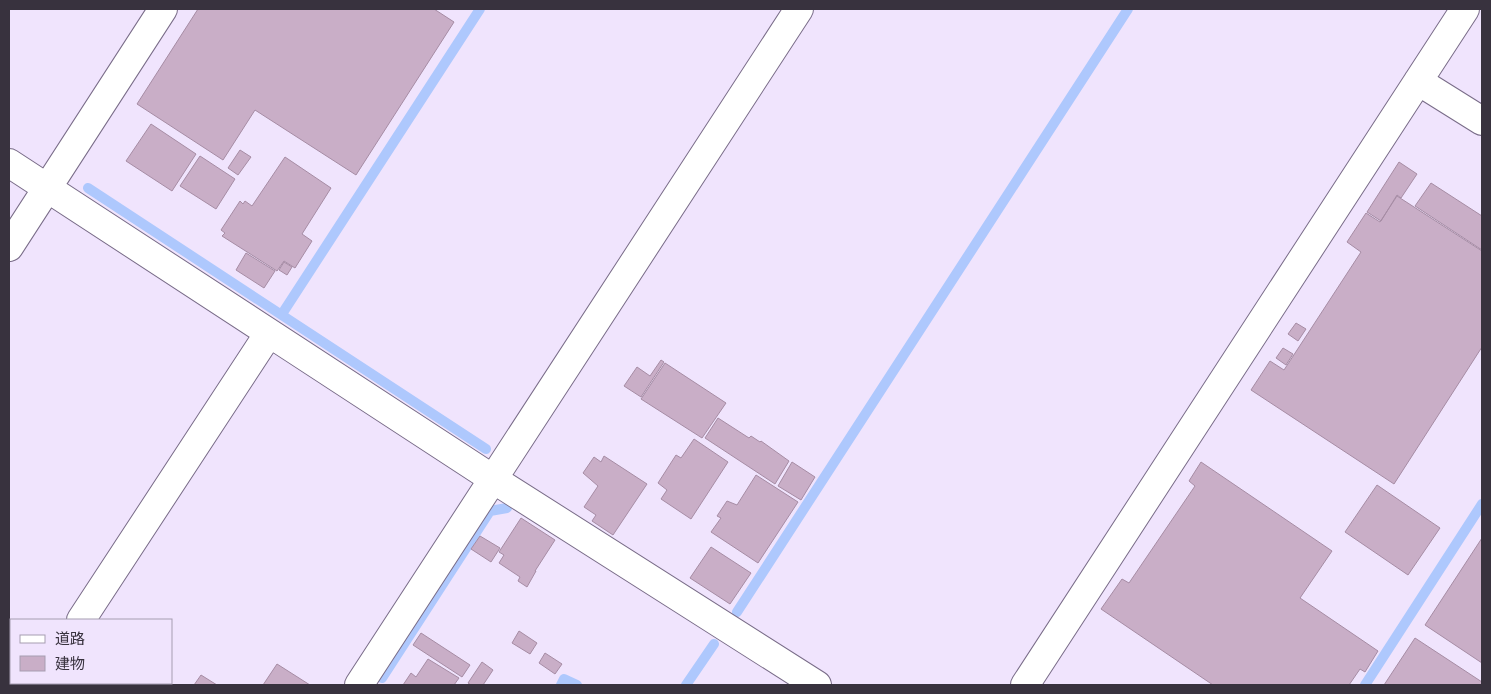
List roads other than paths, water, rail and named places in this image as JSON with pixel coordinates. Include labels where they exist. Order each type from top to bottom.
[{"type":"street","points":[[9,247],[163,9]]},
{"type":"street","points":[[359,685],[799,9]]},
{"type":"street","points":[[1025,685],[1465,9]]},
{"type":"street","points":[[1418,81],[1482,121]]},
{"type":"street","points":[[9,163],[493,480],[817,685]]},
{"type":"street","points":[[82,619],[269,333]]},
{"type":"waterway","points":[[282,314],[480,9]]},
{"type":"waterway","points":[[737,612],[1128,9]]},
{"type":"waterway","points":[[88,188],[486,449]]},
{"type":"waterway","points":[[1365,685],[1482,504]]},
{"type":"waterway","points":[[382,678],[490,511],[507,508]]},
{"type":"waterway","points":[[686,685],[714,644]]},
{"type":"waterway","points":[[561,685],[564,679],[577,685]]}]
